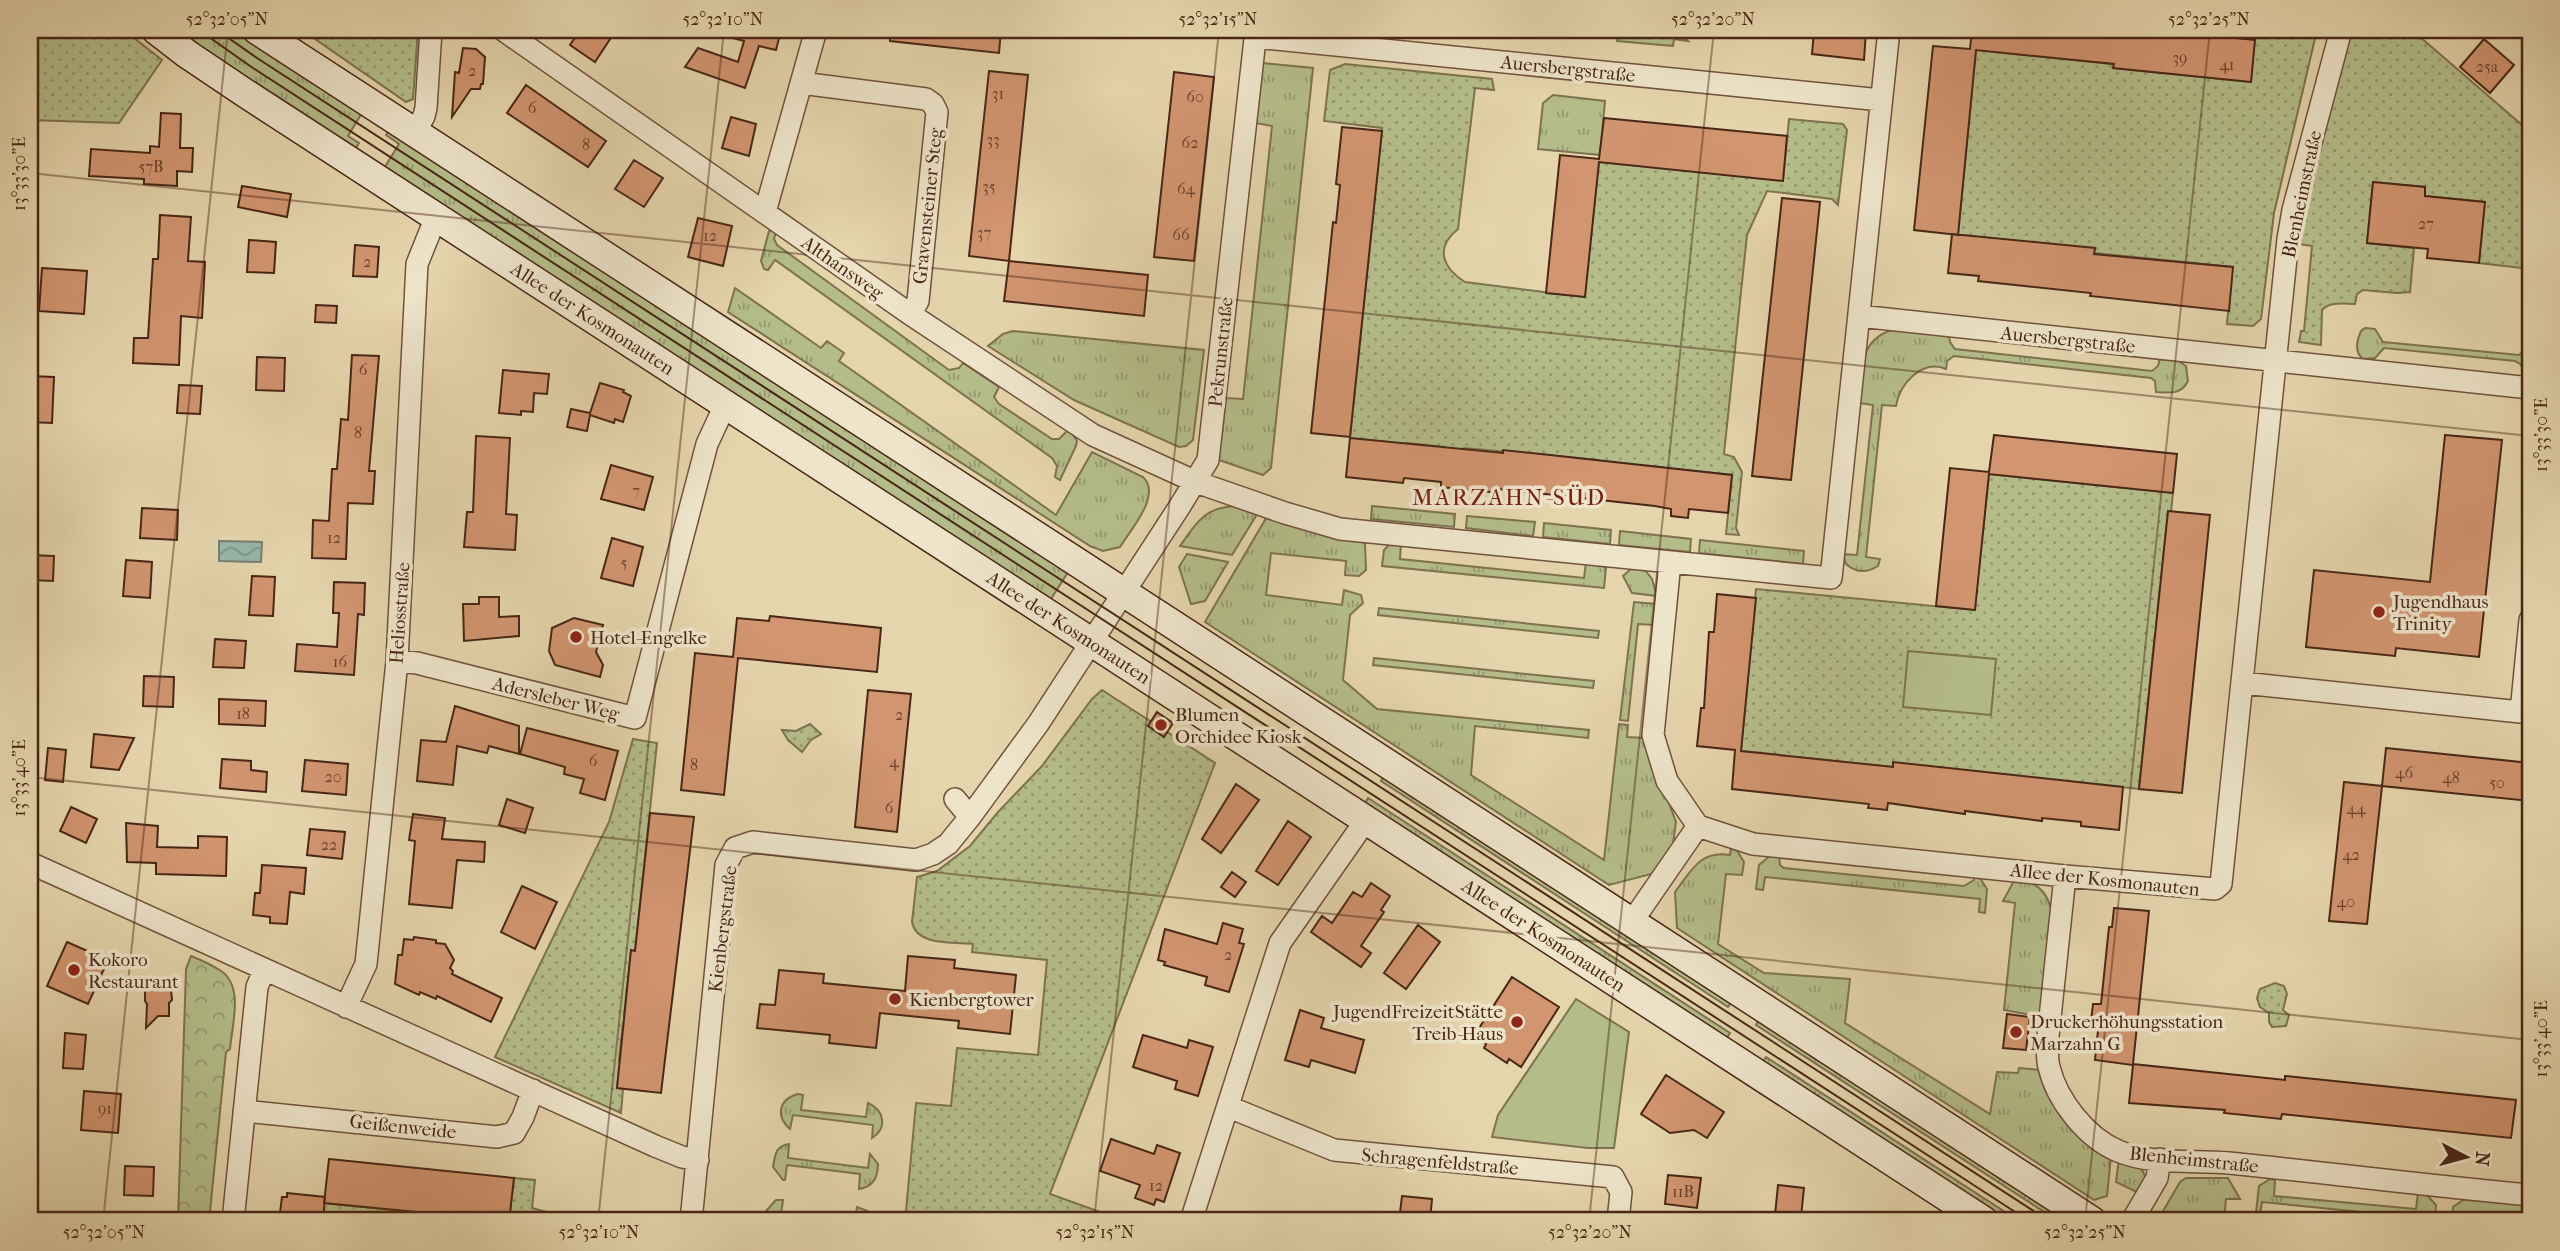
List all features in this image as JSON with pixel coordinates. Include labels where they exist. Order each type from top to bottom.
[{"type":"main road","name":"Allee der Kosmonauten","points":[[156,30],[198,62],[1984,1221]]},
{"type":"main road","points":[[257,30],[2092,1221]]},
{"type":"street","points":[[415,132],[426,108],[430,30]]},
{"type":"street","name":"Althansweg","points":[[503,30],[910,314],[1093,435],[1196,482]]},
{"type":"street","points":[[765,212],[816,30]]},
{"type":"street","points":[[1196,482],[1340,529],[1831,578],[1889,30]]},
{"type":"street","name":"Blenheimstraße","points":[[2221,884],[2293,210],[2341,30]]},
{"type":"street","name":"Auersbergstraße","points":[[1255,33],[1881,100]]},
{"type":"street","name":"Pekrunstraße","points":[[1091,642],[1208,460],[1255,33]]},
{"type":"street","name":"Gravensteiner Steg","points":[[801,83],[926,99],[933,104],[937,112],[918,301],[910,314]]},
{"type":"street","name":"Heliosstraße","points":[[346,1007],[366,964],[397,661],[417,264],[436,217]]},
{"type":"street","name":"Auersbergstraße","points":[[1859,316],[2276,360]]},
{"type":"street","points":[[2276,360],[2530,388]]},
{"type":"street","name":"Adersleber Weg","points":[[397,661],[417,663],[635,718],[682,558],[707,444],[726,403]]},
{"type":"street","points":[[1631,923],[1698,826],[1667,781],[1653,736],[1670,562]]},
{"type":"street","points":[[2243,683],[2526,712],[2530,620]]},
{"type":"street","name":"Kienbergstraße","points":[[691,1221],[726,865],[735,848],[753,842],[916,860],[933,854],[948,844],[970,817],[1038,724],[1091,642]]},
{"type":"street","points":[[956,799],[970,817]]},
{"type":"street","points":[[1191,1221],[1280,943],[1366,820]]},
{"type":"street","name":"Allee der Kosmonauten","points":[[1698,826],[1753,844],[2196,889],[2215,889],[2221,884]]},
{"type":"street","points":[[30,863],[655,1146],[682,1157],[698,1160]]},
{"type":"street","name":"Blenheimstraße","points":[[2064,876],[2047,1046],[2048,1066],[2069,1110],[2098,1140],[2118,1151],[2135,1156],[2530,1195]]},
{"type":"street","points":[[233,1221],[257,987],[264,970]]},
{"type":"street","name":"Geißenweide","points":[[244,1111],[497,1137],[514,1133],[533,1090]]},
{"type":"street","name":"Schragenfeldstraße","points":[[1229,1107],[1334,1150],[1614,1177],[1621,1192],[1618,1221]]},
{"type":"street","points":[[2132,1221],[2157,1178],[2160,1159]]},
{"type":"green space","points":[[30,30],[124,30],[162,60],[119,123],[30,120]]},
{"type":"green space","points":[[174,30],[235,30],[363,111],[348,136],[359,143],[354,151]]},
{"type":"green space","points":[[302,30],[418,30],[413,99],[406,102]]},
{"type":"green space","points":[[1618,30],[1684,30],[1683,36],[1688,41],[1674,39],[1673,46],[1617,41]]},
{"type":"green space","points":[[2256,30],[2317,30],[2274,213],[2261,319],[2253,326],[2227,324],[2232,267],[2094,253],[2095,249],[1958,235],[1976,50],[2250,82]]},
{"type":"green space","points":[[2349,30],[2412,30],[2530,132],[2530,269],[2479,263],[2484,202],[2425,196],[2425,187],[2373,182],[2367,243],[2414,248],[2410,292],[2363,290],[2357,294],[2355,304],[2325,307],[2322,310],[2321,345],[2299,342],[2301,331],[2304,331],[2312,246],[2299,244],[2301,214]]},
{"type":"green space","points":[[1263,63],[1313,68],[1271,468],[1263,475],[1219,460],[1226,398],[1243,399],[1272,126],[1256,123]]},
{"type":"green space","points":[[1345,64],[1492,79],[1494,90],[1475,88],[1458,229],[1446,243],[1444,257],[1451,270],[1465,282],[1584,297],[1599,162],[1783,180],[1789,119],[1843,124],[1847,130],[1838,205],[1832,199],[1767,191],[1747,235],[1724,454],[1734,457],[1742,472],[1736,528],[1739,535],[1726,534],[1732,475],[1617,463],[1598,464],[1598,460],[1464,448],[1463,452],[1407,443],[1406,447],[1350,438],[1382,128],[1324,121],[1330,70]]},
{"type":"green space","points":[[1553,95],[1605,101],[1600,155],[1538,149],[1543,103]]},
{"type":"green space","points":[[390,129],[1070,569],[1049,602],[383,170],[399,144],[386,135]]},
{"type":"green space","points":[[777,229],[774,239],[777,245],[949,370],[959,368],[963,363],[999,387],[994,397],[999,404],[1052,439],[1059,439],[1067,431],[1071,432],[1077,441],[1076,446],[1060,480],[1055,477],[1057,466],[1052,458],[775,260],[768,270],[764,269],[761,261],[769,231]]},
{"type":"green space","points":[[735,288],[821,348],[827,341],[844,353],[839,361],[1056,515],[1092,452],[1143,477],[1148,484],[1149,493],[1143,512],[1120,547],[1103,551],[1090,546],[728,312]]},
{"type":"green space","points":[[2365,328],[2375,329],[2383,342],[2519,355],[2530,345],[2530,377],[2515,361],[2384,348],[2375,358],[2363,359],[2357,346],[2361,331]]},
{"type":"green space","points":[[1892,330],[1949,335],[1955,349],[2152,371],[2158,366],[2160,358],[2177,360],[2186,366],[2188,381],[2178,391],[2156,392],[2155,381],[2151,378],[1954,356],[1947,361],[1946,369],[1928,367],[1920,371],[1907,382],[1896,406],[1882,405],[1866,557],[1880,559],[1878,566],[1874,568],[1858,570],[1846,564],[1843,554],[1857,555],[1873,405],[1859,403],[1862,369],[1867,350],[1873,342]]},
{"type":"green space","points":[[1013,331],[1204,350],[1193,440],[1186,446],[1179,447],[1074,400],[988,346],[1003,334]]},
{"type":"green space","points":[[1989,474],[2173,493],[2171,512],[2168,512],[2161,578],[2164,586],[2160,586],[2156,625],[2159,633],[2155,633],[2139,789],[1893,763],[1893,767],[1741,751],[1756,589],[1974,610]]},
{"type":"green space","points":[[1242,506],[1259,511],[1232,555],[1180,546],[1198,522],[1212,511]]},
{"type":"green space","points":[[1372,506],[1455,514],[1454,527],[1371,519]]},
{"type":"green space","points":[[1268,515],[1360,539],[1365,544],[1366,570],[1359,576],[1345,575],[1346,561],[1271,553],[1266,595],[1342,605],[1344,590],[1361,595],[1363,603],[1350,615],[1343,680],[1377,709],[1589,730],[1588,738],[1475,726],[1471,775],[1604,860],[1619,724],[1628,725],[1627,737],[1645,738],[1676,822],[1673,844],[1655,873],[1609,885],[1205,622]]},
{"type":"green space","points":[[1467,516],[1535,522],[1533,536],[1466,528]]},
{"type":"green space","points":[[1544,523],[1611,530],[1610,544],[1543,537]]},
{"type":"green space","points":[[1620,531],[1691,539],[1690,552],[1619,545]]},
{"type":"green space","points":[[1700,540],[1804,551],[1803,564],[1699,553]]},
{"type":"green space","points":[[1392,542],[1401,543],[1400,559],[1584,578],[1586,562],[1606,567],[1604,588],[1382,566],[1384,550]]},
{"type":"green space","points":[[1187,554],[1228,562],[1205,601],[1191,604],[1179,567]]},
{"type":"green space","points":[[1633,567],[1644,569],[1652,579],[1657,596],[1632,593],[1623,576]]},
{"type":"green space","points":[[1634,602],[1656,604],[1654,625],[1638,624],[1628,721],[1620,720]]},
{"type":"green space","points":[[1379,608],[1599,631],[1598,638],[1378,615]]},
{"type":"green space","points":[[1908,651],[1996,659],[1991,715],[1903,707]]},
{"type":"green space","points":[[1374,658],[1594,681],[1593,688],[1373,665]]},
{"type":"green space","points":[[1102,690],[1215,763],[1050,1194],[1125,1221],[923,1221],[917,1215],[906,1211],[916,1103],[951,1106],[957,1048],[1038,1055],[1047,960],[972,952],[973,944],[937,941],[921,935],[912,922],[917,877],[937,871],[970,846],[1042,766],[1092,699]]},
{"type":"green space","points":[[810,724],[821,734],[811,740],[802,752],[788,740],[782,730],[796,731]]},
{"type":"green space","points":[[633,739],[657,743],[635,951],[631,951],[624,1015],[629,1016],[628,1023],[623,1023],[619,1061],[623,1062],[619,1069],[617,1088],[623,1089],[621,1113],[495,1057],[609,822]]},
{"type":"green space","points":[[1385,774],[1733,1000],[1728,1007],[1381,781]]},
{"type":"green space","points":[[1368,798],[1730,1033],[1725,1041],[1364,805]]},
{"type":"green space","points":[[1731,848],[1736,849],[1744,862],[1742,875],[1726,874],[1718,944],[1764,973],[1850,979],[1845,1023],[1990,1114],[1997,1072],[2018,1073],[2019,1068],[2041,1070],[2111,1156],[2107,1196],[2094,1200],[1677,928],[1675,892],[1697,864],[1711,856],[1730,855]]},
{"type":"green space","points":[[1772,854],[1779,856],[1780,865],[1784,868],[1964,886],[1974,880],[1975,874],[1987,889],[1985,913],[1979,912],[1980,899],[1765,877],[1763,890],[1756,889],[1759,865]]},
{"type":"green space","points":[[2015,879],[2039,888],[2046,896],[2051,909],[2042,1017],[2004,1010],[2015,903],[2003,901]]},
{"type":"green space","points":[[191,956],[221,971],[228,978],[235,1007],[230,1049],[226,1052],[209,1221],[178,1221],[186,969]]},
{"type":"green space","points":[[2275,983],[2284,986],[2287,994],[2283,1010],[2289,1015],[2286,1026],[2272,1027],[2269,1013],[2260,1007],[2257,998],[2260,989]]},
{"type":"green space","points":[[1576,999],[1629,1032],[1614,1148],[1588,1148],[1492,1137],[1498,1115]]},
{"type":"green space","points":[[1760,1018],[2073,1221],[2058,1221],[1756,1025]]},
{"type":"green space","points":[[1766,1057],[2019,1221],[2003,1221],[1761,1064]]},
{"type":"green space","points":[[798,1094],[803,1095],[801,1110],[866,1117],[868,1103],[878,1110],[882,1124],[872,1138],[873,1125],[793,1115],[790,1129],[782,1119],[781,1108],[787,1100]]},
{"type":"green space","points":[[789,1144],[788,1158],[868,1168],[870,1154],[878,1164],[876,1178],[868,1186],[859,1189],[860,1174],[787,1165],[783,1180],[773,1167],[775,1155],[778,1149]]},
{"type":"green space","points":[[2119,1159],[2141,1168],[2146,1178],[2141,1194],[2116,1182]]},
{"type":"green space","points":[[514,1178],[535,1180],[532,1208],[579,1221],[509,1221]]},
{"type":"green space","points":[[2186,1178],[2228,1178],[2240,1199],[2226,1199],[2224,1221],[2160,1221],[2159,1218],[2180,1182]]},
{"type":"green space","points":[[2270,1179],[2275,1180],[2274,1196],[2416,1209],[2418,1193],[2426,1194],[2436,1205],[2435,1221],[2262,1202],[2260,1214],[2256,1213],[2259,1186]]},
{"type":"green space","points":[[2466,1198],[2530,1205],[2530,1221],[2452,1221],[2453,1207]]},
{"type":"green space","points":[[776,1200],[783,1200],[781,1215],[855,1221],[766,1221],[766,1211]]},
{"type":"green space","points":[[324,1203],[501,1221],[323,1221]]},
{"type":"green space","points":[[857,1207],[868,1211],[874,1221],[855,1221]]},
{"type":"water","points":[[219,541],[262,542],[261,562],[219,561]]},
{"type":"building","points":[[580,30],[616,30],[595,62],[570,45]]},
{"type":"building","points":[[721,30],[781,30],[776,50],[759,46],[745,88],[685,67],[698,48],[738,62],[744,41],[721,35]]},
{"type":"building","points":[[890,30],[1001,30],[999,53],[890,41]]},
{"type":"building","points":[[1814,30],[1866,30],[1864,60],[1812,54]]},
{"type":"building","points":[[1972,30],[2159,30],[2255,40],[2251,82],[1976,50],[1958,235],[1914,230],[1933,46],[1970,49]]},
{"type":"building","points":[[2484,39],[2514,65],[2490,93],[2460,67]]},
{"type":"building","points":[[463,48],[476,49],[485,57],[483,84],[480,89],[471,89],[452,117],[455,72],[459,73]]},
{"type":"building","points":[[989,71],[1028,75],[1009,261],[969,256]]},
{"type":"building","points":[[1174,72],[1214,77],[1194,261],[1154,257]]},
{"type":"building","points":[[526,85],[606,141],[588,167],[507,113]]},
{"type":"building","points":[[161,113],[181,114],[180,148],[193,148],[192,172],[177,171],[177,186],[144,184],[144,179],[89,176],[91,149],[150,153],[150,146],[159,147]]},
{"type":"building","points":[[731,117],[756,124],[749,156],[722,148]]},
{"type":"building","points":[[1604,118],[1787,136],[1783,181],[1599,162],[1585,297],[1546,293],[1560,155],[1599,159]]},
{"type":"building","points":[[1342,127],[1382,131],[1350,437],[1311,433],[1333,222],[1336,223],[1340,185],[1336,184]]},
{"type":"building","points":[[634,160],[663,178],[644,207],[615,189]]},
{"type":"building","points":[[2373,182],[2425,187],[2425,196],[2485,202],[2479,263],[2427,258],[2428,249],[2367,243]]},
{"type":"building","points":[[242,186],[291,194],[287,217],[238,207]]},
{"type":"building","points":[[1782,198],[1820,202],[1791,480],[1752,476]]},
{"type":"building","points":[[160,215],[191,217],[188,261],[205,262],[202,318],[181,316],[179,365],[133,363],[134,338],[148,338],[153,259],[158,259]]},
{"type":"building","points":[[698,218],[732,226],[723,266],[688,257]]},
{"type":"building","points":[[1952,234],[2095,248],[2094,254],[2233,267],[2229,311],[1978,281],[1979,276],[1948,273]]},
{"type":"building","points":[[249,240],[276,242],[274,273],[247,272]]},
{"type":"building","points":[[355,245],[379,247],[377,277],[353,276]]},
{"type":"building","points":[[1009,261],[1148,275],[1144,316],[1004,301]]},
{"type":"building","points":[[42,268],[87,271],[84,314],[39,311]]},
{"type":"building","points":[[316,305],[337,306],[336,323],[315,322]]},
{"type":"building","points":[[352,355],[379,356],[369,471],[375,471],[373,504],[348,503],[346,559],[312,558],[313,520],[329,521],[332,469],[337,469],[341,419],[348,420]]},
{"type":"building","points":[[257,357],[285,358],[284,391],[256,390]]},
{"type":"building","points":[[503,370],[549,374],[547,394],[534,393],[533,412],[521,411],[521,415],[499,413]]},
{"type":"building","points":[[30,376],[54,377],[52,423],[30,422]]},
{"type":"building","points":[[600,383],[624,390],[623,392],[631,396],[623,422],[615,419],[614,423],[590,415],[587,431],[567,427],[571,409],[590,413]]},
{"type":"building","points":[[179,385],[202,386],[200,414],[177,413]]},
{"type":"building","points":[[1994,435],[2177,454],[2173,493],[1989,474],[1975,610],[1936,606],[1950,468],[1989,472]]},
{"type":"building","points":[[2445,435],[2502,440],[2479,657],[2396,648],[2395,656],[2306,647],[2314,570],[2430,582]]},
{"type":"building","points":[[476,436],[510,438],[506,514],[517,515],[515,550],[464,547],[467,512],[473,512]]},
{"type":"building","points":[[1350,438],[1503,453],[1503,450],[1732,475],[1728,513],[1689,509],[1688,518],[1671,516],[1671,509],[1655,506],[1499,489],[1499,493],[1441,487],[1441,482],[1404,478],[1403,483],[1346,477]]},
{"type":"building","points":[[611,465],[653,477],[644,510],[601,499]]},
{"type":"building","points":[[142,508],[178,510],[177,540],[140,538]]},
{"type":"building","points":[[2168,511],[2210,515],[2182,793],[2139,789]]},
{"type":"building","points":[[612,538],[643,547],[633,586],[601,578]]},
{"type":"building","points":[[30,555],[54,556],[53,581],[30,580]]},
{"type":"building","points":[[126,560],[152,562],[150,598],[123,596]]},
{"type":"building","points":[[252,576],[275,577],[273,616],[249,615]]},
{"type":"building","points":[[334,582],[365,583],[364,615],[358,614],[354,675],[295,671],[297,644],[337,647],[339,613],[333,613]]},
{"type":"building","points":[[1717,594],[1756,598],[1741,751],[1893,767],[1893,762],[2123,787],[2119,830],[2081,826],[2081,822],[2042,818],[2042,821],[1965,811],[1965,814],[1888,803],[1887,810],[1868,808],[1869,804],[1732,789],[1735,750],[1697,746],[1701,708],[1704,708],[1709,632],[1714,632]]},
{"type":"building","points":[[479,597],[499,597],[499,617],[519,616],[519,636],[464,641],[463,604],[479,604]]},
{"type":"building","points":[[770,616],[881,628],[877,672],[738,658],[724,795],[681,790],[695,653],[733,657],[737,618],[769,621]]},
{"type":"building","points":[[574,618],[603,625],[596,652],[603,665],[600,677],[555,665],[549,651],[552,628]]},
{"type":"building","points":[[215,639],[246,641],[244,668],[213,667]]},
{"type":"building","points":[[144,676],[174,677],[173,707],[143,706]]},
{"type":"building","points":[[868,690],[911,694],[897,832],[855,827]]},
{"type":"building","points":[[219,699],[266,701],[265,726],[219,724]]},
{"type":"building","points":[[455,706],[519,726],[519,754],[489,746],[487,753],[457,746],[453,785],[417,781],[421,740],[446,742]]},
{"type":"building","name":"Blumen Orchidee Kiosk","points":[[1157,712],[1173,723],[1164,737],[1148,726]]},
{"type":"building","points":[[527,728],[618,751],[605,800],[580,793],[584,779],[564,774],[565,767],[520,754]]},
{"type":"building","points":[[94,734],[134,738],[119,770],[91,767]]},
{"type":"building","points":[[48,748],[66,750],[63,782],[45,780]]},
{"type":"building","points":[[2386,748],[2530,763],[2530,801],[2382,786]]},
{"type":"building","points":[[222,759],[251,761],[251,770],[267,772],[266,792],[220,788]]},
{"type":"building","points":[[305,760],[348,764],[346,795],[302,791]]},
{"type":"building","points":[[2344,782],[2382,786],[2367,924],[2329,921]]},
{"type":"building","points":[[1236,784],[1259,800],[1221,853],[1202,839]]},
{"type":"building","points":[[507,799],[533,808],[525,833],[499,825]]},
{"type":"building","points":[[71,807],[97,819],[86,843],[60,831]]},
{"type":"building","points":[[650,813],[694,817],[661,1093],[617,1088],[631,950],[635,951]]},
{"type":"building","points":[[413,814],[445,818],[442,839],[485,842],[484,862],[457,860],[452,908],[409,904],[415,841],[409,840]]},
{"type":"building","points":[[1288,821],[1311,837],[1278,885],[1256,871]]},
{"type":"building","points":[[126,823],[158,826],[157,847],[198,848],[198,836],[227,837],[226,876],[156,874],[156,863],[127,862]]},
{"type":"building","points":[[310,829],[345,832],[342,859],[307,855]]},
{"type":"building","points":[[262,865],[306,868],[304,894],[290,892],[287,924],[270,923],[270,917],[253,915],[255,893],[260,893]]},
{"type":"building","points":[[1232,872],[1246,882],[1235,897],[1221,887]]},
{"type":"building","points":[[1371,883],[1390,896],[1381,910],[1384,912],[1361,946],[1371,953],[1361,967],[1311,932],[1322,916],[1332,923],[1353,892],[1362,897]]},
{"type":"building","points":[[522,886],[557,902],[535,949],[501,932]]},
{"type":"building","points":[[2114,908],[2149,911],[2133,1064],[2285,1080],[2285,1076],[2516,1100],[2511,1138],[2282,1114],[2281,1119],[2224,1113],[2225,1110],[2129,1103],[2133,1065],[2095,1060],[2099,1021],[2091,1021],[2093,1004],[2101,1004],[2109,927],[2112,927]]},
{"type":"building","points":[[1223,923],[1243,929],[1239,943],[1244,944],[1229,992],[1205,985],[1207,977],[1164,965],[1165,962],[1158,960],[1165,929],[1217,944]]},
{"type":"building","points":[[1418,925],[1440,942],[1406,989],[1384,973]]},
{"type":"building","points":[[414,937],[445,944],[454,960],[450,968],[452,974],[502,998],[491,1022],[437,996],[436,999],[420,992],[419,995],[395,984],[398,955],[402,955],[404,939],[413,940]]},
{"type":"building","points":[[67,942],[108,960],[88,1004],[47,986]]},
{"type":"building","name":"Kienbergtower","points":[[908,956],[955,960],[954,968],[1016,975],[1010,1034],[958,1028],[959,1021],[880,1013],[876,1048],[829,1043],[830,1035],[757,1028],[760,1004],[775,1005],[779,970],[824,974],[823,983],[905,991]]},
{"type":"building","name":"JugendFreizeitStätte Treib-Haus","points":[[1512,977],[1559,1007],[1521,1067],[1509,1059],[1507,1063],[1484,1048],[1486,1044],[1474,1036]]},
{"type":"building","points":[[151,979],[170,980],[172,1000],[169,1003],[169,1016],[158,1016],[146,1028],[145,991],[150,988]]},
{"type":"building","points":[[1300,1010],[1324,1018],[1321,1028],[1364,1040],[1355,1073],[1311,1060],[1309,1067],[1285,1060]]},
{"type":"building","name":"Druckerhöhungsstation Marzahn G","points":[[2007,1014],[2030,1017],[2026,1050],[2003,1048]]},
{"type":"building","points":[[65,1033],[86,1035],[83,1069],[63,1068]]},
{"type":"building","points":[[1143,1035],[1187,1048],[1189,1040],[1213,1047],[1198,1096],[1175,1089],[1177,1081],[1133,1067]]},
{"type":"building","points":[[1666,1075],[1724,1112],[1707,1138],[1694,1130],[1670,1133],[1641,1114]]},
{"type":"building","points":[[84,1091],[121,1094],[118,1133],[81,1130]]},
{"type":"building","points":[[1111,1139],[1154,1154],[1157,1145],[1180,1153],[1164,1202],[1156,1199],[1154,1205],[1135,1198],[1140,1185],[1100,1171]]},
{"type":"building","points":[[329,1159],[514,1178],[509,1221],[324,1203]]},
{"type":"building","points":[[125,1166],[154,1167],[153,1196],[124,1195]]},
{"type":"building","points":[[1668,1175],[1701,1178],[1697,1208],[1665,1204]]},
{"type":"building","points":[[1778,1185],[1804,1188],[1801,1217],[1775,1215]]},
{"type":"building","points":[[287,1193],[325,1197],[323,1221],[279,1221],[282,1197],[287,1197]]},
{"type":"building","points":[[1402,1196],[1432,1199],[1430,1221],[1399,1221]]},
{"type":"tram line","points":[[199,30],[250,66],[2029,1221]]},
{"type":"tram line","points":[[217,30],[2049,1221]]},
{"type":"place","name":"Jugendhaus Trinity","points":[[2379,612]]},
{"type":"place","name":"Hotel-Engelke","points":[[576,637]]},
{"type":"place","name":"Blumen Orchidee Kiosk","points":[[1161,725]]},
{"type":"place","name":"Kokoro Restaurant","points":[[74,970]]},
{"type":"place","name":"Kienbergtower","points":[[895,999]]},
{"type":"place","name":"JugendFreizeitStätte Treib-Haus","points":[[1517,1022]]},
{"type":"place","name":"Druckerhöhungsstation Marzahn G","points":[[2016,1032]]},
{"type":"district","name":"MARZAHN-SÜD","points":[[1509,497]]}]
